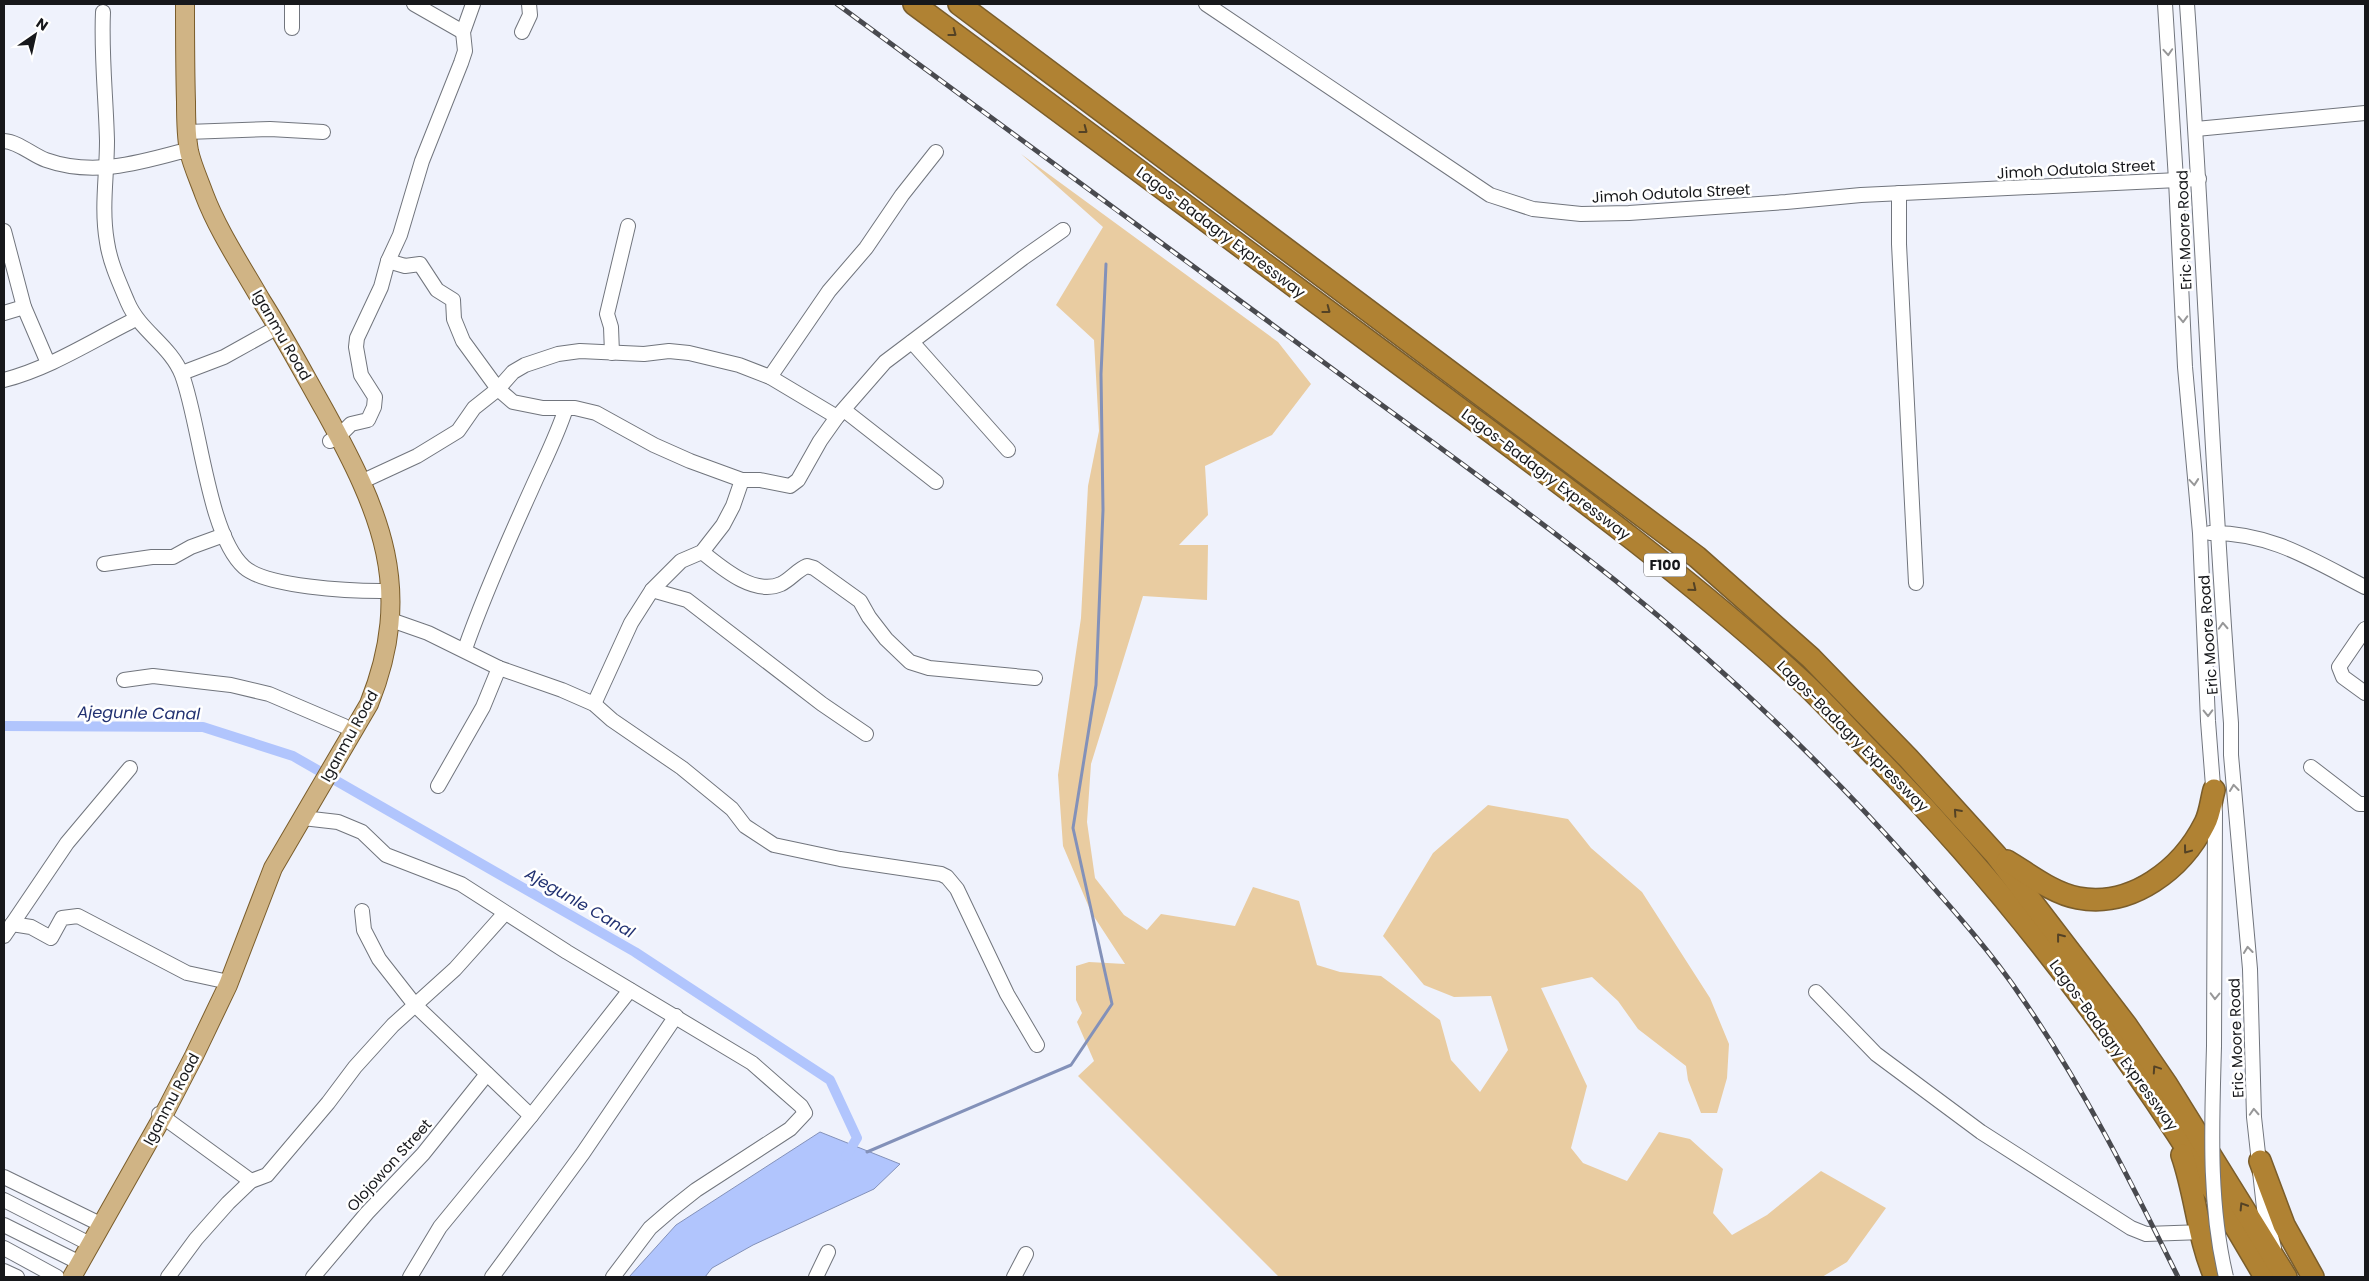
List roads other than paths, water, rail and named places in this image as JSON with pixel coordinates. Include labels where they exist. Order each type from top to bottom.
[{"type":"highway","name":"Lagos-Badagry Expressway","points":[[914,4],[1577,495],[1696,590],[1806,686],[1917,799],[2011,906],[2080,994],[2172,1124],[2220,1198],[2276,1272]]},
{"type":"highway","name":"Lagos-Badagry Expressway","points":[[959,4],[1697,557],[1811,658],[1908,758],[1996,855],[2084,967],[2167,1085],[2276,1272]]},
{"type":"highway","points":[[1996,855],[2054,890],[2079,898],[2107,898],[2128,894],[2151,884],[2178,862],[2206,822],[2214,790]]},
{"type":"highway","points":[[2172,1124],[2192,1181],[2207,1259],[2214,1277]]},
{"type":"highway","points":[[2260,1161],[2284,1225],[2313,1277]]},
{"type":"main road","name":"Iganmu Road","points":[[175,4],[175,77],[184,152],[195,198],[215,241],[269,332],[363,481],[380,527],[385,548],[391,620],[379,679],[361,719],[343,736]]},
{"type":"main road","name":"Iganmu Road","points":[[66,1277],[74,1269],[161,1115],[226,983],[272,868],[308,806],[360,700],[370,676],[381,620],[380,591],[371,530],[335,439],[224,237],[184,152],[187,132],[185,4]]},
{"type":"main road","name":"Iganmu Road","points":[[74,1269],[96,1222],[161,1115]]},
{"type":"street","points":[[292,4],[292,28]]},
{"type":"street","points":[[414,4],[463,32]]},
{"type":"street","points":[[335,439],[351,424],[368,420],[374,407],[375,397],[361,375],[356,347],[357,338],[381,287],[388,261],[400,235],[422,161],[462,63],[465,51],[463,32],[473,4]]},
{"type":"street","points":[[522,32],[530,15],[529,4]]},
{"type":"street","name":"Jimoh Odutola Street","points":[[1206,4],[1490,195],[1533,209],[1581,214],[1629,213],[1899,193],[2199,179]]},
{"type":"street","name":"Eric Moore Road","points":[[2165,4],[2185,367],[2200,533],[2208,721],[2214,790],[2216,866],[2215,1208],[2218,1244],[2226,1277]]},
{"type":"street","name":"Eric Moore Road","points":[[2188,4],[2199,179],[2203,286],[2231,723],[2231,755],[2250,969],[2254,1117],[2264,1208],[2276,1272]]},
{"type":"street","points":[[103,12],[102,59],[106,168],[104,203],[107,244],[115,272],[136,319],[157,338],[182,373],[224,534],[233,554],[245,568],[270,579],[322,589],[380,591]]},
{"type":"street","points":[[2196,129],[2365,114]]},
{"type":"street","points":[[187,132],[270,129],[323,132]]},
{"type":"street","points":[[4,141],[46,160],[66,166],[106,168],[184,152]]},
{"type":"street","points":[[770,377],[829,291],[866,248],[902,194],[936,152]]},
{"type":"street","points":[[1899,193],[1899,244],[1916,583]]},
{"type":"street","points":[[612,353],[611,327],[607,314],[628,226]]},
{"type":"street","points":[[388,261],[405,266],[420,264],[436,290],[453,300],[454,319],[464,340],[498,389],[513,402],[542,408],[566,408],[596,414],[654,445],[742,480],[760,480],[790,486],[798,480],[820,441],[885,362],[1022,258],[1064,230]]},
{"type":"street","points":[[4,232],[24,307],[48,363]]},
{"type":"street","points":[[4,313],[24,307]]},
{"type":"street","points":[[4,380],[24,375],[136,319]]},
{"type":"street","points":[[182,373],[224,358],[269,332]]},
{"type":"street","points":[[912,342],[1008,450]]},
{"type":"street","points":[[363,481],[417,456],[458,431],[474,408],[498,389],[513,372],[539,360],[580,351],[644,354],[669,351],[689,353],[739,365],[770,377],[841,414],[936,482]]},
{"type":"street","points":[[464,649],[532,487],[558,434],[566,408]]},
{"type":"street","points":[[594,704],[631,623],[643,608],[652,590],[681,561],[702,552],[723,525],[733,506],[742,480]]},
{"type":"street","points":[[2200,533],[2264,538],[2282,544],[2365,587]]},
{"type":"street","points":[[104,564],[152,557],[173,557],[191,547],[224,534]]},
{"type":"street","points":[[702,552],[727,571],[762,587],[779,585],[807,566],[814,568],[860,601],[869,617],[886,639],[910,662],[930,668],[1035,678]]},
{"type":"street","points":[[652,590],[686,600],[822,704],[866,734]]},
{"type":"street","points":[[391,620],[428,632],[499,668],[562,690],[594,704],[612,720],[682,768],[732,809],[746,826],[774,845],[816,855],[918,870],[947,877],[957,889],[1007,994],[1037,1045]]},
{"type":"street","points":[[2365,630],[2340,667],[2343,677],[2365,693]]},
{"type":"street","points":[[438,786],[482,707],[499,668]]},
{"type":"street","points":[[124,680],[152,676],[231,685],[268,694],[343,736]]},
{"type":"street","points":[[2311,767],[2359,804],[2365,804]]},
{"type":"street","points":[[4,936],[67,843],[130,768]]},
{"type":"street","points":[[308,806],[362,832],[386,855],[461,884],[630,990],[752,1063],[801,1106],[805,1113],[790,1130],[696,1190],[650,1228],[613,1277]]},
{"type":"street","points":[[362,911],[364,930],[379,958],[415,1005],[531,1116]]},
{"type":"street","points":[[168,1277],[196,1239],[251,1182],[267,1175],[328,1103],[355,1067],[393,1025],[455,969],[505,913]]},
{"type":"street","points":[[12,924],[31,927],[51,938],[62,918],[78,916],[188,973],[226,983]]},
{"type":"street","points":[[410,1277],[440,1227],[531,1116],[630,990]]},
{"type":"street","points":[[1816,992],[1876,1054],[1981,1132],[2131,1228],[2146,1234],[2202,1232]]},
{"type":"street","points":[[492,1277],[583,1153],[676,1016]]},
{"type":"street","name":"Olojowon Street","points":[[313,1277],[367,1213],[423,1154],[487,1074]]},
{"type":"street","points":[[161,1115],[251,1182]]},
{"type":"street","points":[[4,1177],[96,1222]]},
{"type":"street","points":[[4,1200],[86,1242]]},
{"type":"street","points":[[4,1225],[74,1269]]},
{"type":"street","points":[[4,1248],[56,1277]]},
{"type":"street","points":[[816,1277],[828,1252]]},
{"type":"street","points":[[1014,1277],[1026,1254]]},
{"type":"street","points":[[4,1271],[17,1277]]},
{"type":"water","points":[[820,1132],[900,1164],[874,1189],[753,1245],[712,1268],[705,1277],[629,1277],[676,1225]]},
{"type":"waterway","points":[[867,1152],[1071,1065],[1112,1004],[1073,828],[1096,685],[1103,510],[1101,374],[1106,264]]},
{"type":"waterway","name":"Ajegunle Canal","points":[[4,726],[203,727],[293,756],[635,952],[830,1080],[857,1138],[846,1156]]},
{"type":"railway","points":[[837,4],[1553,532],[1655,613],[1768,714],[1875,822],[1968,927],[1996,962],[2066,1065],[2124,1170],[2178,1277]]}]
